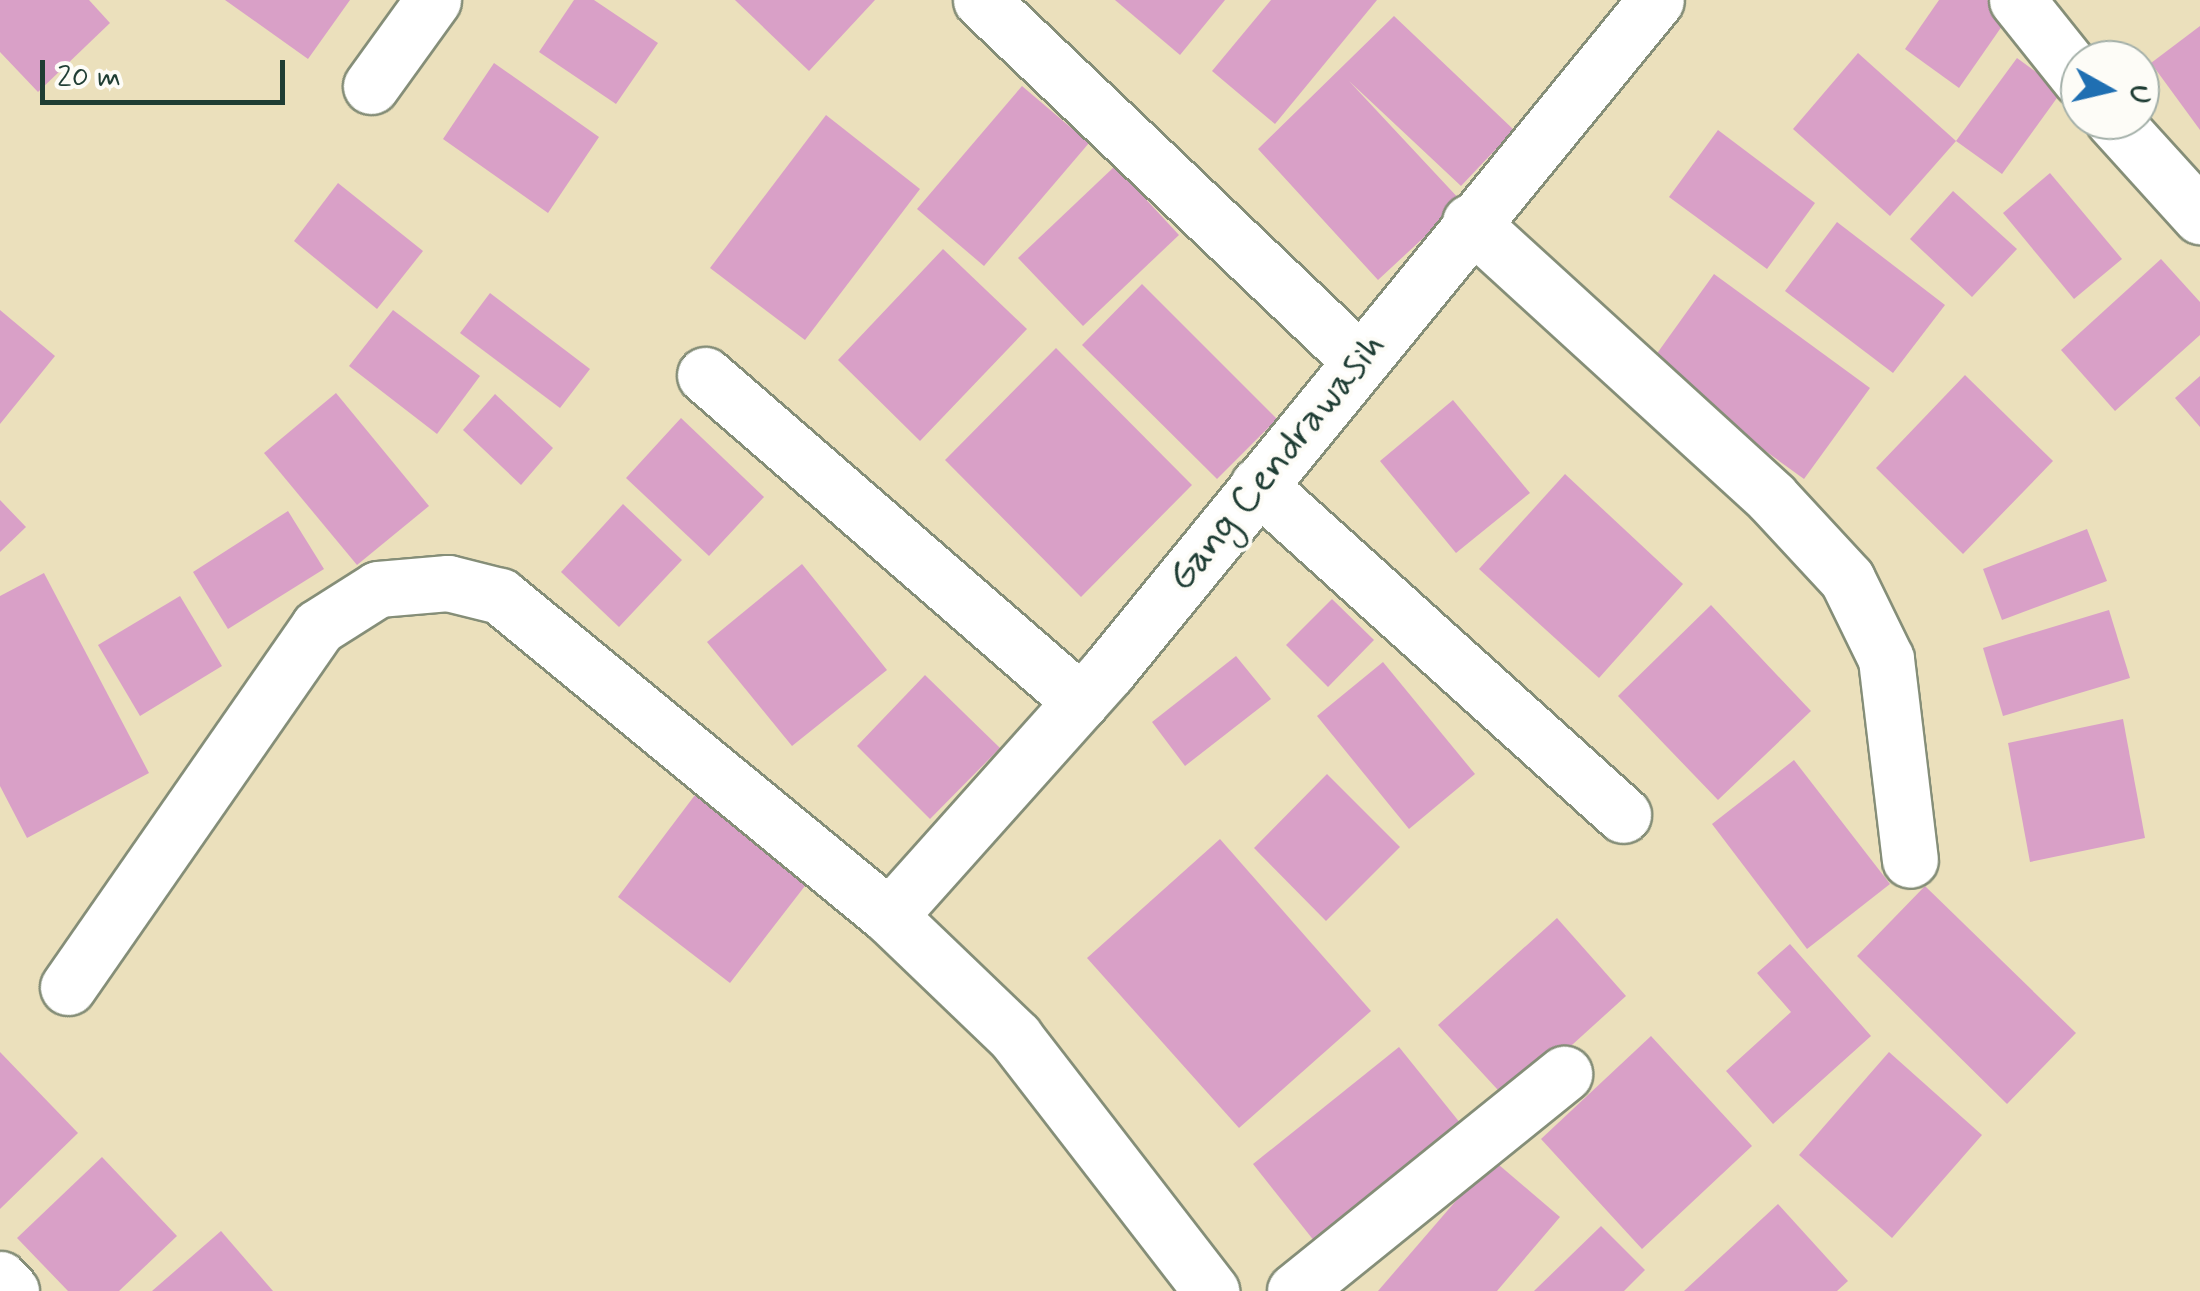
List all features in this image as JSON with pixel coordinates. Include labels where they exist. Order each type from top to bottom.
[{"type":"street","points":[[371,86],[433,0]]},
{"type":"street","points":[[981,0],[1359,360]]},
{"type":"street","name":"Gang Cendrawasih","points":[[889,916],[1081,702],[1470,222],[1656,0]]},
{"type":"street","points":[[2016,0],[2060,54]]},
{"type":"street","points":[[2132,140],[2200,216]]},
{"type":"street","points":[[1470,222],[1771,496],[1847,580],[1886,659],[1910,860]]},
{"type":"street","points":[[705,375],[1081,702]]},
{"type":"street","points":[[1258,484],[1623,816]]},
{"type":"street","points":[[68,987],[318,626],[378,588],[448,584],[500,596],[889,916],[1015,1037],[1211,1291]]},
{"type":"street","points":[[1295,1291],[1564,1074]]},
{"type":"street","points":[[0,1279],[10,1291]]},
{"type":"building","points":[[0,0],[89,0],[110,23],[38,92],[0,52]]},
{"type":"building","points":[[225,0],[350,0],[308,59]]},
{"type":"building","points":[[574,0],[594,0],[658,43],[616,104],[539,52]]},
{"type":"building","points":[[735,0],[875,0],[809,71]]},
{"type":"building","points":[[1115,0],[1225,0],[1180,55]]},
{"type":"building","points":[[1271,0],[1377,0],[1275,124],[1212,71]]},
{"type":"building","points":[[1939,0],[1987,0],[2009,16],[1959,88],[1905,49]]},
{"type":"building","points":[[1394,16],[1514,130],[1461,186],[1349,81],[1462,202],[1378,280],[1258,149]]},
{"type":"building","points":[[2200,26],[2200,130],[2160,75],[2160,56]]},
{"type":"building","points":[[1858,53],[1956,141],[1890,216],[1793,129]]},
{"type":"building","points":[[2017,58],[2060,90],[2002,174],[1956,141]]},
{"type":"building","points":[[494,63],[599,137],[548,213],[443,139]]},
{"type":"building","points":[[1022,86],[1089,143],[984,266],[917,209]]},
{"type":"building","points":[[826,115],[920,189],[805,340],[710,268]]},
{"type":"building","points":[[1718,130],[1815,203],[1767,269],[1669,197]]},
{"type":"building","points":[[1115,166],[1179,235],[1083,326],[1018,258]]},
{"type":"building","points":[[2050,173],[2122,259],[2074,299],[2003,213]]},
{"type":"building","points":[[338,183],[423,251],[377,309],[294,241]]},
{"type":"building","points":[[1953,191],[2017,249],[1972,297],[1910,239]]},
{"type":"building","points":[[1837,222],[1945,305],[1893,373],[1785,291]]},
{"type":"building","points":[[943,249],[1027,329],[920,441],[838,360]]},
{"type":"building","points":[[2161,259],[2200,302],[2200,335],[2115,411],[2061,350]]},
{"type":"building","points":[[1714,274],[1870,388],[1804,479],[1648,366]]},
{"type":"building","points":[[1142,284],[1277,419],[1217,479],[1082,345]]},
{"type":"building","points":[[490,293],[590,369],[560,408],[460,333]]},
{"type":"building","points":[[0,310],[55,356],[0,424]]},
{"type":"building","points":[[393,310],[480,376],[437,434],[349,366]]},
{"type":"building","points":[[1056,348],[1192,485],[1081,597],[945,460]]},
{"type":"building","points":[[1965,375],[2053,461],[1963,554],[1876,468]]},
{"type":"building","points":[[2200,376],[2200,427],[2175,398]]},
{"type":"building","points":[[336,393],[429,506],[357,565],[264,453]]},
{"type":"building","points":[[495,394],[553,448],[521,485],[463,430]]},
{"type":"building","points":[[1453,400],[1530,493],[1456,553],[1380,461]]},
{"type":"building","points":[[681,418],[764,497],[709,556],[626,478]]},
{"type":"building","points":[[1565,474],[1683,584],[1599,678],[1479,569]]},
{"type":"building","points":[[0,500],[26,527],[0,552]]},
{"type":"building","points":[[623,504],[682,560],[619,627],[561,572]]},
{"type":"building","points":[[288,511],[324,569],[228,629],[193,572]]},
{"type":"building","points":[[2087,529],[2107,581],[2002,620],[1983,569]]},
{"type":"building","points":[[802,564],[887,670],[792,746],[707,642]]},
{"type":"building","points":[[44,573],[149,773],[27,838],[0,786],[0,596]]},
{"type":"building","points":[[180,596],[222,666],[140,716],[98,645]]},
{"type":"building","points":[[1332,599],[1374,640],[1328,687],[1286,645]]},
{"type":"building","points":[[1711,605],[1811,711],[1718,800],[1618,696]]},
{"type":"building","points":[[2109,610],[2130,678],[2003,716],[1983,648]]},
{"type":"building","points":[[1236,656],[1271,699],[1185,766],[1152,722]]},
{"type":"building","points":[[1383,662],[1475,774],[1409,829],[1317,716]]},
{"type":"building","points":[[925,675],[1000,748],[930,819],[857,746]]},
{"type":"building","points":[[2123,719],[2145,838],[2030,862],[2008,743]]},
{"type":"building","points":[[1794,760],[1890,884],[1807,949],[1712,824]]},
{"type":"building","points":[[1327,774],[1400,847],[1326,921],[1254,848]]},
{"type":"building","points":[[695,795],[808,882],[730,983],[618,897]]},
{"type":"building","points":[[1220,839],[1371,1011],[1239,1128],[1087,958]]},
{"type":"building","points":[[1925,886],[2076,1033],[2007,1104],[1857,956]]},
{"type":"building","points":[[1557,918],[1626,996],[1509,1102],[1438,1025]]},
{"type":"building","points":[[1790,944],[1871,1036],[1773,1124],[1726,1071],[1791,1012],[1757,973]]},
{"type":"building","points":[[1651,1036],[1752,1146],[1642,1249],[1541,1139]]},
{"type":"building","points":[[1399,1047],[1465,1129],[1319,1247],[1253,1164]]},
{"type":"building","points":[[0,1052],[78,1133],[0,1209]]},
{"type":"building","points":[[1889,1052],[1982,1135],[1892,1238],[1799,1155]]},
{"type":"building","points":[[102,1157],[177,1236],[119,1291],[68,1291],[17,1238]]},
{"type":"building","points":[[1492,1159],[1560,1217],[1497,1291],[1378,1291]]},
{"type":"building","points":[[1778,1204],[1848,1281],[1837,1291],[1684,1291]]},
{"type":"building","points":[[1601,1226],[1645,1270],[1624,1291],[1534,1291]]},
{"type":"building","points":[[221,1231],[273,1291],[152,1291]]}]
